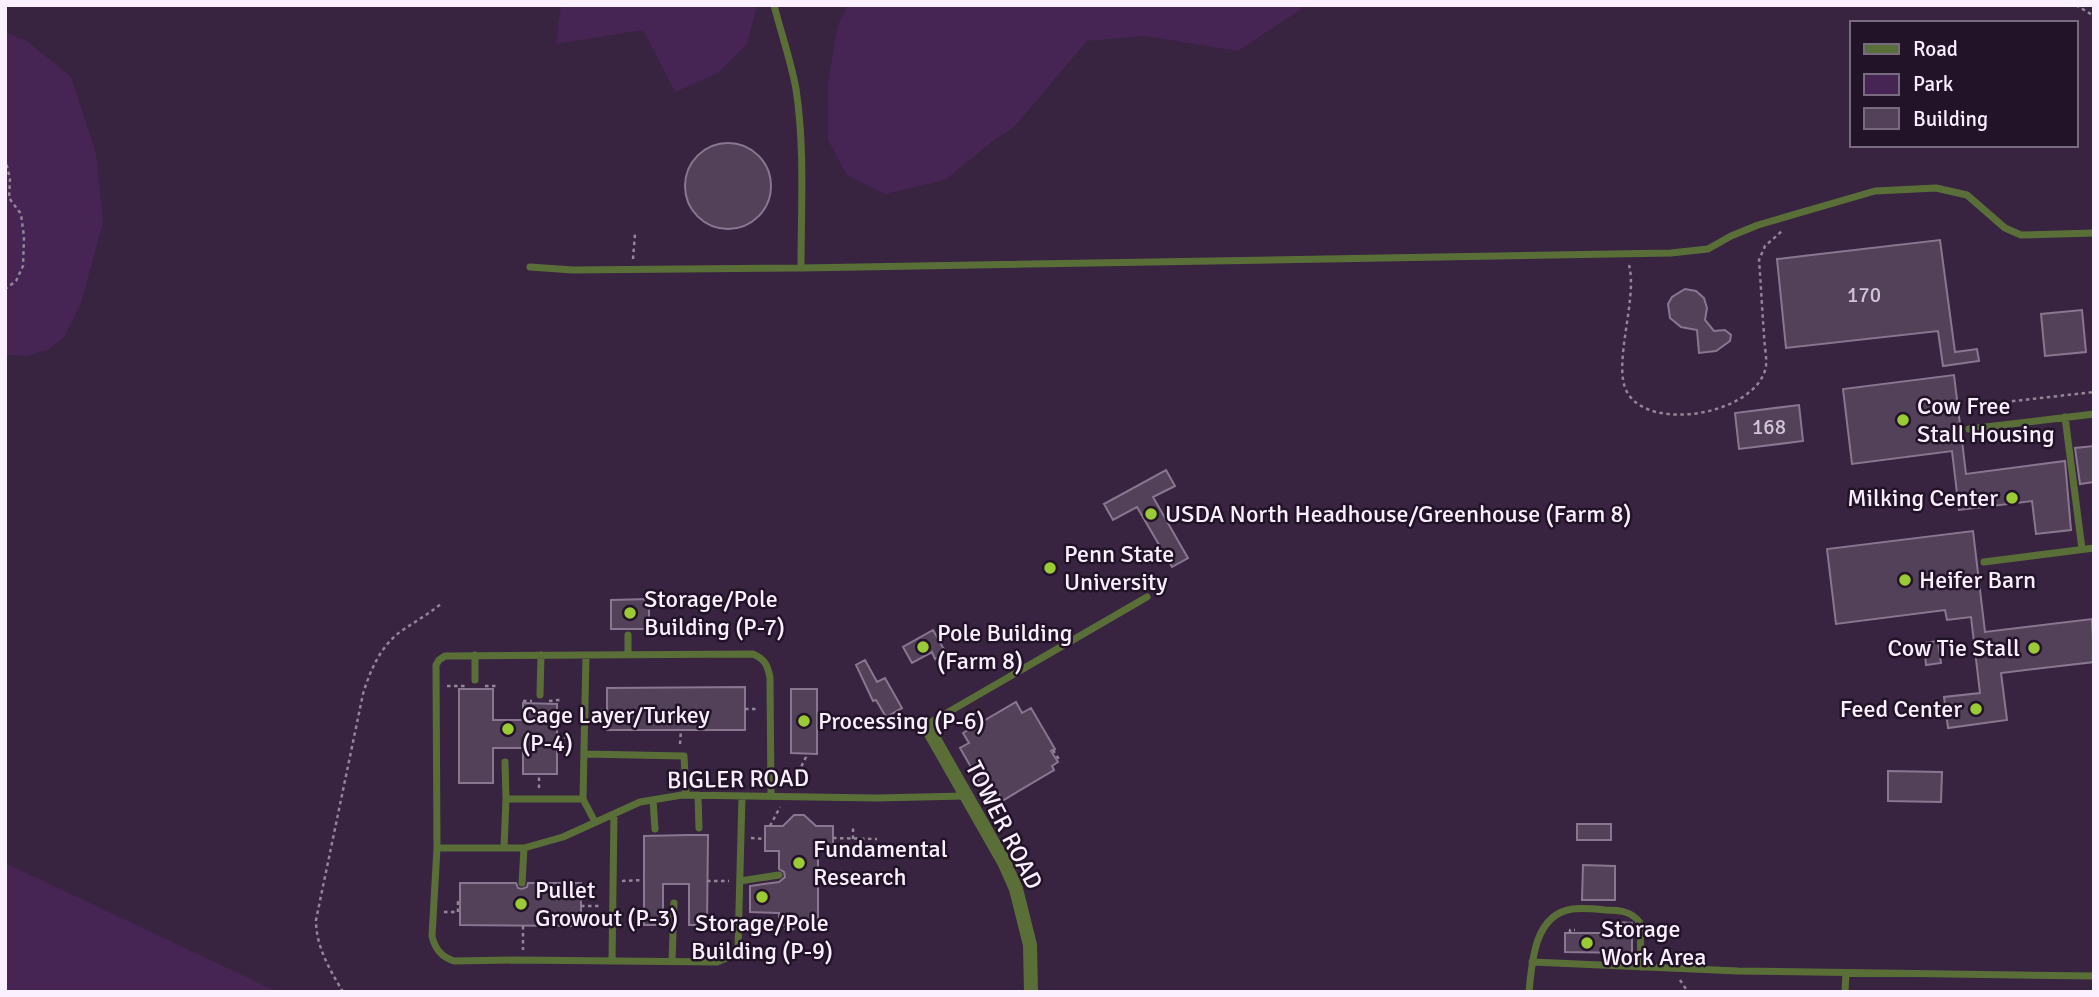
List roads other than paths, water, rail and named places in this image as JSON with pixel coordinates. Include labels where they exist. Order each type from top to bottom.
[{"type":"street","name":"TOWER ROAD","points":[[926,725],[1004,862],[1016,889],[1030,945],[1031,992]]},
{"type":"lane","points":[[774,5],[795,87],[799,120],[802,157],[801,268]]},
{"type":"lane","points":[[530,268],[801,268],[1671,253],[1708,249],[1758,225],[1875,191],[1936,188],[1967,195],[2006,228],[2021,235],[2094,233]]},
{"type":"lane","points":[[1969,429],[2094,414]]},
{"type":"lane","points":[[2065,417],[2082,549]]},
{"type":"lane","points":[[1984,562],[2094,548]]},
{"type":"lane","points":[[926,725],[1147,597]]},
{"type":"lane","points":[[628,635],[628,655]]},
{"type":"lane","points":[[742,796],[738,947],[731,956],[717,962],[454,961],[440,954],[432,936],[437,848],[436,665],[445,656],[753,654],[762,657],[770,678],[771,796]]},
{"type":"lane","points":[[475,655],[475,683]]},
{"type":"lane","points":[[540,695],[541,655]]},
{"type":"lane","points":[[586,655],[583,799],[595,822]]},
{"type":"lane","points":[[584,754],[684,756],[686,795]]},
{"type":"lane","points":[[504,848],[505,762]]},
{"type":"lane","name":"BIGLER ROAD","points":[[437,848],[524,848],[563,837],[640,802],[686,795],[876,798],[965,796]]},
{"type":"lane","points":[[698,795],[699,828]]},
{"type":"lane","points":[[506,799],[583,799]]},
{"type":"lane","points":[[653,800],[654,829]]},
{"type":"lane","points":[[612,961],[614,814]]},
{"type":"lane","points":[[522,883],[524,848]]},
{"type":"lane","points":[[740,881],[779,875]]},
{"type":"lane","points":[[672,962],[674,904]]},
{"type":"lane","points":[[1529,992],[1535,946],[1544,929],[1554,917],[1573,909],[1629,913],[1640,923],[1641,968]]},
{"type":"lane","points":[[1532,962],[1641,968],[2094,976]]},
{"type":"lane","points":[[1845,992],[1846,972]]},
{"type":"place","name":"Cow Free Stall Housing","points":[[1903,420]]},
{"type":"place","name":"Milking Center","points":[[2012,498]]},
{"type":"place","name":"USDA North Headhouse/Greenhouse (Farm 8)","points":[[1151,514]]},
{"type":"place","name":"Penn State University","points":[[1050,568]]},
{"type":"place","name":"Heifer Barn","points":[[1905,580]]},
{"type":"place","name":"Storage/Pole Building (P-7)","points":[[630,613]]},
{"type":"place","name":"Pole Building (Farm 8)","points":[[923,647]]},
{"type":"place","name":"Cow Tie Stall","points":[[2034,648]]},
{"type":"place","name":"Feed Center","points":[[1976,709]]},
{"type":"place","name":"Processing (P-6)","points":[[804,721]]},
{"type":"place","name":"Cage Layer/Turkey (P-4)","points":[[508,729]]},
{"type":"place","name":"Fundamental Research","points":[[799,863]]},
{"type":"place","name":"Storage/Pole Building (P-9)","points":[[762,897]]},
{"type":"place","name":"Pullet Growout (P-3)","points":[[521,904]]},
{"type":"place","name":"Storage Work Area","points":[[1587,943]]}]
